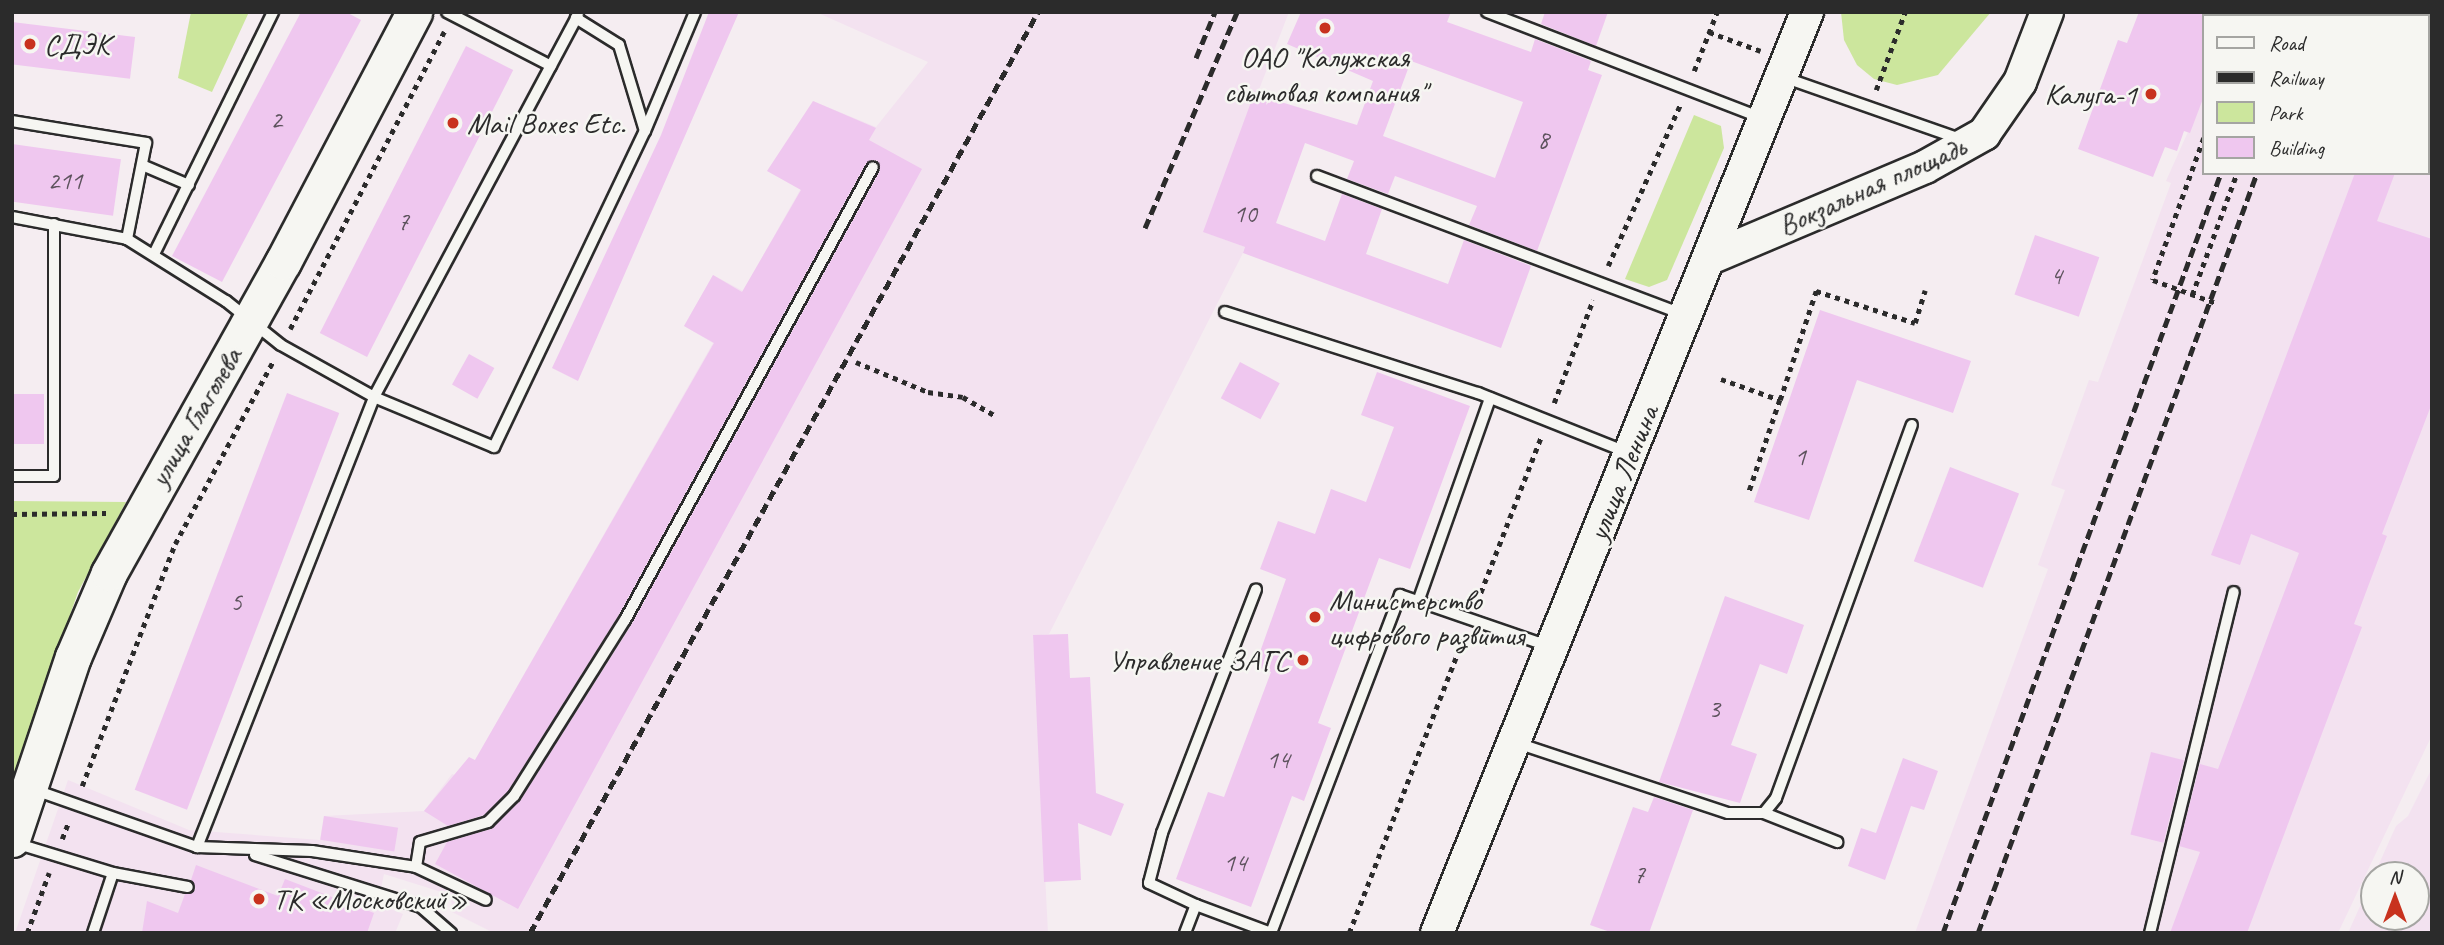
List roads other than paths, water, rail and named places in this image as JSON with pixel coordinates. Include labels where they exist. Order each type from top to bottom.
[{"type":"main road","name":"улица Глаголева","points":[[12,840],[28,788],[109,573],[250,321],[414,12]]},
{"type":"main road","name":"улица Ленина","points":[[1437,933],[1710,258],[1763,119],[1773,65],[1807,12]]},
{"type":"main road","name":"Вокзальная площадь","points":[[1710,258],[1925,167],[1984,134],[2011,99],[2047,12]]},
{"type":"lane","points":[[154,254],[273,12]]},
{"type":"lane","points":[[12,217],[127,239],[154,254],[281,345],[374,397],[494,447],[645,131],[695,12]]},
{"type":"lane","points":[[1487,12],[1763,119]]},
{"type":"lane","points":[[449,14],[551,66]]},
{"type":"lane","points":[[197,847],[374,397],[578,15],[620,45],[645,131]]},
{"type":"lane","points":[[1773,65],[1969,142]]},
{"type":"lane","points":[[12,121],[146,143],[127,239]]},
{"type":"lane","points":[[142,165],[189,185]]},
{"type":"lane","points":[[416,867],[420,842],[488,822],[514,796],[625,620],[873,167]]},
{"type":"lane","points":[[1317,176],[1686,316]]},
{"type":"lane","points":[[12,476],[54,476],[54,224]]},
{"type":"lane","points":[[1225,312],[1490,398],[1631,454]]},
{"type":"lane","points":[[1419,599],[1490,398]]},
{"type":"lane","points":[[1764,813],[1776,798],[1912,425]]},
{"type":"lane","points":[[1256,589],[1163,833],[1149,883],[1196,905],[1271,933],[1400,595],[1419,599],[1553,648]]},
{"type":"lane","points":[[2150,933],[2234,592]]},
{"type":"lane","points":[[1515,742],[1728,813],[1764,813],[1836,842]]},
{"type":"lane","points":[[28,788],[197,847],[242,852],[312,851],[416,867],[486,900]]},
{"type":"lane","points":[[12,840],[55,858],[113,873],[188,887]]},
{"type":"lane","points":[[242,852],[411,903],[451,933]]},
{"type":"lane","points":[[93,933],[113,873]]},
{"type":"lane","points":[[1185,933],[1196,905]]},
{"type":"railway","points":[[530,933],[1038,12]]},
{"type":"railway","points":[[1196,58],[1215,12]]},
{"type":"railway","points":[[1145,228],[1237,12]]},
{"type":"railway","points":[[1943,933],[2220,175]]},
{"type":"railway","points":[[1978,933],[2256,175]]},
{"type":"place","name":"ОАО \"Калужская сбытовая компания\"","points":[[1325,28]]},
{"type":"place","name":"СДЭК","points":[[30,44]]},
{"type":"place","name":"Калуга-1","points":[[2151,94]]},
{"type":"place","name":"Mail Boxes Etc.","points":[[453,123]]},
{"type":"place","name":"Министерство цифрового развития","points":[[1315,617]]},
{"type":"place","name":"Управление ЗАГС","points":[[1303,660]]},
{"type":"place","name":"ТК «Московский»","points":[[259,899]]}]
